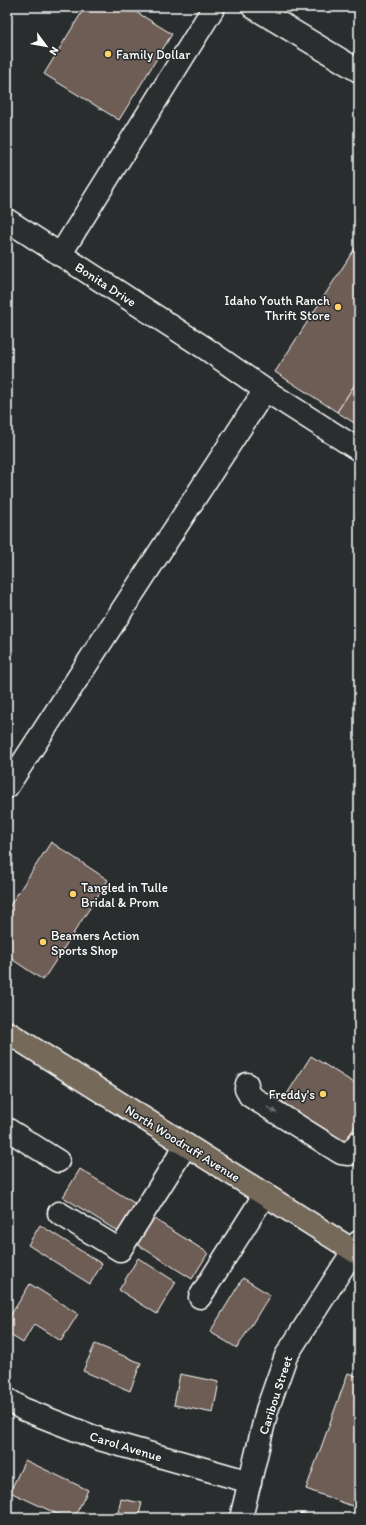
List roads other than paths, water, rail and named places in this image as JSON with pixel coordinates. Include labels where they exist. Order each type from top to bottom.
[{"type":"main road","name":"North Woodruff Avenue","points":[[7,1032],[265,1194],[357,1249]]},
{"type":"street","points":[[60,255],[214,7]]},
{"type":"street","points":[[253,7],[359,71]]},
{"type":"street","name":"Bonita Drive","points":[[7,220],[359,450]]},
{"type":"street","points":[[7,786],[265,390]]},
{"type":"street","points":[[247,1084],[246,1089],[250,1096],[341,1153],[349,1154],[359,1142]]},
{"type":"street","points":[[7,1129],[58,1161]]},
{"type":"street","points":[[59,1213],[120,1250],[186,1145]]},
{"type":"street","points":[[200,1297],[265,1194]]},
{"type":"street","name":"Caribou Street","points":[[241,1518],[267,1410],[286,1356],[357,1249]]},
{"type":"street","name":"Carol Avenue","points":[[7,1399],[23,1409],[99,1439],[250,1482]]},
{"type":"place","name":"Family Dollar","points":[[108,54]]},
{"type":"place","name":"Idaho Youth Ranch Thrift Store","points":[[338,307]]},
{"type":"place","name":"Tangled in Tulle Bridal & Prom","points":[[73,894]]},
{"type":"place","name":"Beamers Action Sports Shop","points":[[43,942]]},
{"type":"place","name":"Freddy's","points":[[323,1094]]}]
